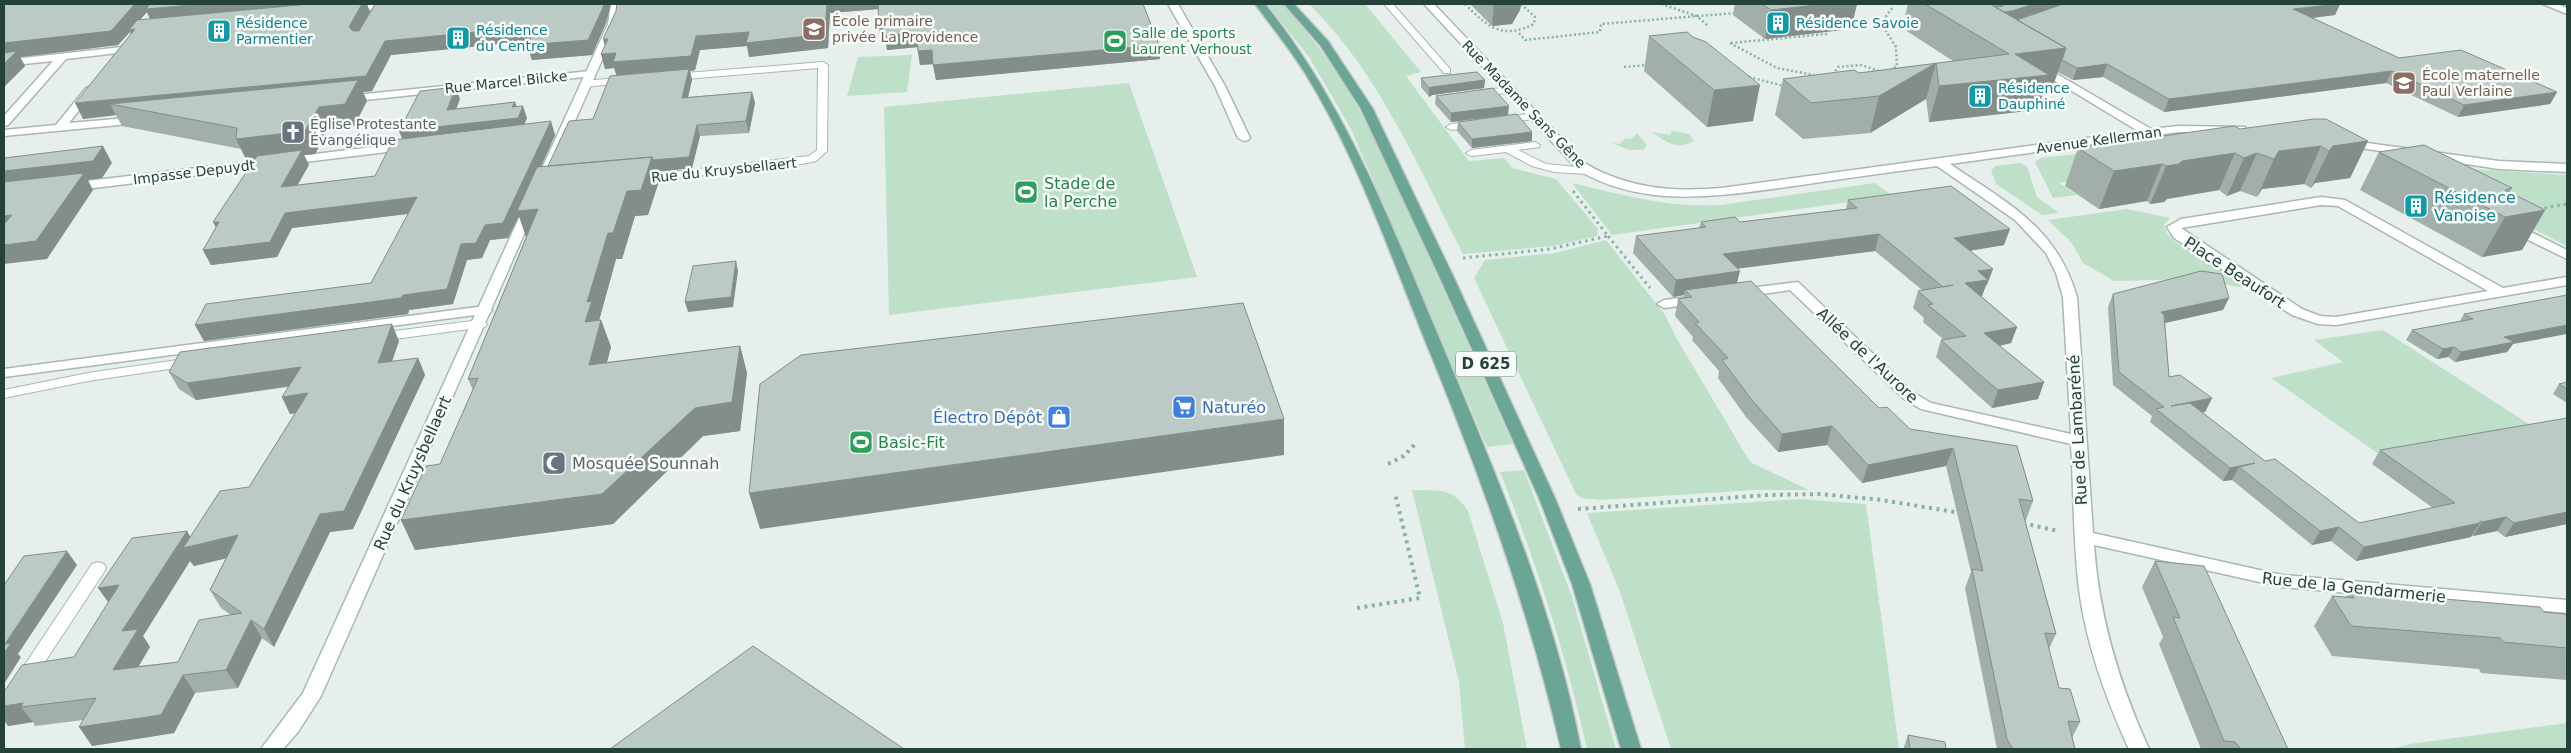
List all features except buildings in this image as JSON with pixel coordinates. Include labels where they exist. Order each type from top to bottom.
[{"type":"main road","name":"D 625","points":[[1260,4],[1302,58],[1329,101],[1347,138],[1414,296],[1487,471],[1517,553],[1547,648],[1572,749]]},
{"type":"main road","name":"D 625","points":[[1289,4],[1324,43],[1367,109],[1447,278],[1540,482],[1581,584],[1631,749]]},
{"type":"street","points":[[341,10],[377,10],[407,4]]},
{"type":"street","name":"Rue du Kruysbellaert","points":[[271,749],[291,726],[311,696],[541,191],[559,130],[588,79],[613,24],[616,4]]},
{"type":"street","points":[[1173,4],[1220,86],[1244,138]]},
{"type":"street","name":"Rue Madame Sans Gêne","points":[[1429,4],[1587,171],[1604,179],[1631,186]]},
{"type":"street","points":[[2548,4],[2567,11]]},
{"type":"street","points":[[4,63],[62,57],[125,47],[110,66]]},
{"type":"street","points":[[4,123],[62,57]]},
{"type":"street","points":[[2031,62],[2149,133]]},
{"type":"street","name":"Rue Marcel Bilcke","points":[[332,100],[588,79]]},
{"type":"street","points":[[59,128],[97,81]]},
{"type":"street","points":[[4,133],[153,118]]},
{"type":"street","name":"Avenue Kellerman","points":[[1631,186],[1675,194],[1706,193],[2197,127],[2253,130]]},
{"type":"street","points":[[2334,141],[2511,166],[2567,168]]},
{"type":"street","name":"Impasse Depuydt","points":[[53,189],[420,146]]},
{"type":"street","points":[[2412,152],[2420,166]]},
{"type":"street","name":"Rue de Lambaréné","points":[[1939,162],[2023,220],[2041,238],[2057,260],[2065,277],[2070,297],[2088,588],[2096,627],[2118,698],[2139,749]]},
{"type":"street","name":"Place Beaufort","points":[[2502,292],[2348,205],[2327,200],[2181,223],[2173,227],[2179,235],[2289,307],[2318,320],[2343,320],[2567,281]]},
{"type":"street","points":[[2501,221],[2567,255]]},
{"type":"street","name":"Allée de l'Aurore","points":[[1729,295],[1793,285],[1918,402],[1954,414],[2078,441]]},
{"type":"street","points":[[1664,304],[1710,298]]},
{"type":"street","points":[[4,373],[486,310]]},
{"type":"street","name":"Rue de la Gendarmerie","points":[[2084,538],[2282,582],[2567,607]]},
{"type":"lane","points":[[1388,4],[1447,71]]},
{"type":"lane","name":"Rue du Kruysbellaert","points":[[627,180],[791,163],[812,158],[822,151],[823,65],[666,77]]},
{"type":"lane","points":[[588,79],[637,79]]},
{"type":"lane","points":[[1471,95],[1509,90]]},
{"type":"lane","points":[[1451,127],[1534,116]]},
{"type":"lane","points":[[1472,153],[1535,146]]},
{"type":"lane","points":[[1508,148],[1529,163],[1587,171]]},
{"type":"lane","points":[[4,394],[88,377],[184,362],[480,324]]},
{"type":"lane","points":[[4,710],[98,568]]},
{"type":"path","points":[[1465,4],[1486,25],[1498,30],[1519,33],[1526,40],[1600,32],[1602,24],[1738,13]]},
{"type":"path","points":[[1519,33],[1534,24],[1534,17],[1521,4]]},
{"type":"path","points":[[1661,4],[1698,16],[1708,26]]},
{"type":"path","points":[[1876,77],[1897,66],[1896,47],[1881,23],[1893,7]]},
{"type":"path","points":[[1816,76],[1777,68],[1730,43],[1826,34],[1832,23]]},
{"type":"path","points":[[1848,24],[1883,26]]},
{"type":"path","points":[[1624,67],[1652,64]]},
{"type":"path","points":[[1832,77],[1838,67],[1861,65],[1885,72]]},
{"type":"path","points":[[1741,74],[1773,85],[1793,86]]},
{"type":"path","points":[[1556,168],[1608,236],[1664,304]]},
{"type":"path","points":[[1457,259],[1550,249],[1608,236]]},
{"type":"path","points":[[1388,464],[1410,452],[1416,443]]},
{"type":"path","points":[[1357,608],[1420,598],[1395,493]]},
{"type":"path","points":[[1575,509],[1766,495],[1820,494],[1882,500],[1970,515]]},
{"type":"path","points":[[2019,522],[2084,538]]},
{"type":"green space","points":[[1267,4],[1282,4],[1306,31],[1346,87],[1378,145],[1513,444],[1487,447],[1351,129],[1309,57]]},
{"type":"green space","points":[[1309,4],[1365,4],[1421,72],[1406,76],[1469,161],[1504,158],[1512,168],[1556,179],[1598,229],[1597,236],[1553,246],[1463,254],[1413,155],[1377,91],[1357,60]]},
{"type":"green space","points":[[912,55],[907,92],[847,96],[858,57]]},
{"type":"green space","name":"Stade de la Perche","points":[[1129,83],[1197,277],[889,315],[884,107]]},
{"type":"green space","points":[[1672,131],[1689,134],[1694,141],[1682,145],[1672,144],[1652,132],[1670,135]]},
{"type":"green space","points":[[1637,133],[1647,145],[1643,150],[1629,150],[1610,142],[1619,144],[1626,138],[1631,139]]},
{"type":"green space","points":[[2077,154],[2109,176],[2059,183],[2077,195],[2053,198],[2035,162],[2041,158]]},
{"type":"green space","points":[[2020,163],[2027,166],[2037,197],[2059,213],[2042,215],[1996,184],[1991,170],[1995,166]]},
{"type":"green space","points":[[2473,169],[2567,175],[2567,246],[2461,192]]},
{"type":"green space","points":[[1572,183],[1646,200],[1682,205],[1720,205],[1875,183],[1893,196],[1612,235]]},
{"type":"green space","points":[[2127,209],[2170,218],[2164,225],[2167,234],[2175,242],[2250,289],[2198,279],[2114,281],[2083,263],[2071,242],[2048,220]]},
{"type":"green space","points":[[1606,240],[1665,315],[1678,341],[1750,462],[1809,490],[1755,490],[1600,500],[1582,498],[1576,494],[1474,278],[1485,260],[1555,253]]},
{"type":"green space","points":[[2383,330],[2532,426],[2387,460],[2271,378],[2343,362],[2314,340]]},
{"type":"green space","points":[[1524,470],[1572,597],[1616,749],[1587,749],[1560,643],[1526,540],[1500,472]]},
{"type":"green space","points":[[1412,490],[1438,490],[1450,494],[1456,497],[1468,511],[1503,623],[1527,749],[1465,749],[1459,682]]},
{"type":"green space","points":[[1799,499],[1866,504],[1899,749],[1671,749],[1620,592],[1587,513]]},
{"type":"green space","points":[[2567,723],[2567,749],[2392,749],[2410,744]]},
{"type":"place","name":"Résidence Savoie","points":[[1778,23]]},
{"type":"place","name":"École primaire privée La Providence","points":[[814,29]]},
{"type":"place","name":"Résidence Parmentier","points":[[219,31]]},
{"type":"place","name":"Résidence du Centre","points":[[458,38]]},
{"type":"place","name":"Salle de sports Laurent Verhoust","points":[[1115,41]]},
{"type":"place","name":"École maternelle Paul Verlaine","points":[[2404,83]]},
{"type":"place","name":"Résidence Dauphiné","points":[[1980,96]]},
{"type":"place","name":"Église Protestante Évangélique","points":[[293,132]]},
{"type":"place","name":"Stade de la Perche","points":[[1026,192]]},
{"type":"place","name":"Résidence Vanoise","points":[[2416,206]]},
{"type":"place","name":"Naturéo","points":[[1184,407]]},
{"type":"place","name":"Électro Dépôt","points":[[1059,417]]},
{"type":"place","name":"Basic-Fit","points":[[861,442]]},
{"type":"place","name":"Mosquée Sounnah","points":[[554,463]]}]
